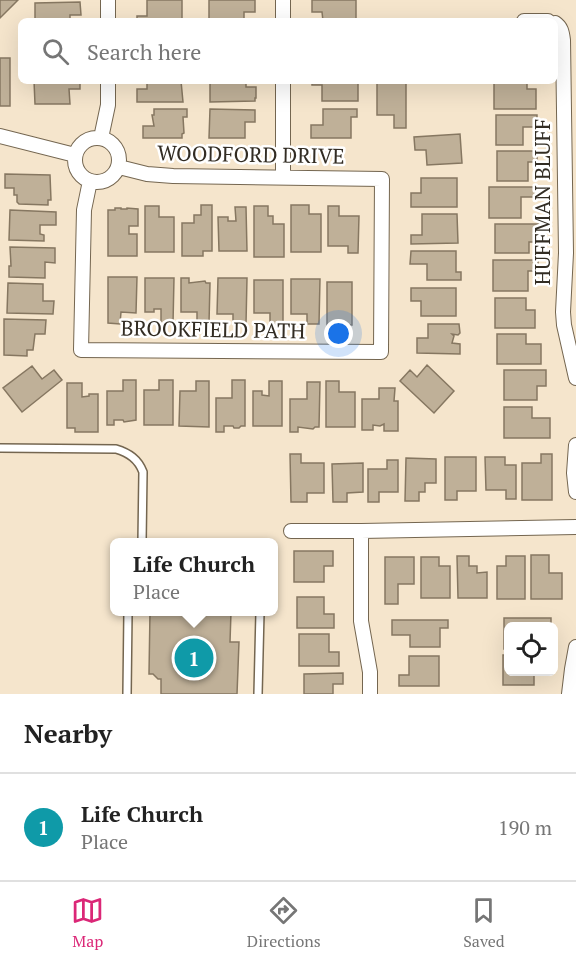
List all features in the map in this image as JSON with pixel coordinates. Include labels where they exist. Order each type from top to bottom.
[{"type":"street","points":[[108,0],[108,18]]},
{"type":"street","points":[[283,0],[283,18]]},
{"type":"street","name":"HUFFMAN BLUFF","points":[[558,28],[562,32],[563,40],[566,253],[563,319],[576,378]]},
{"type":"street","points":[[101,138],[108,105],[108,84]]},
{"type":"street","points":[[283,84],[283,177]]},
{"type":"street","points":[[0,136],[75,155]]},
{"type":"street","points":[[91,138],[101,138],[115,146],[120,156],[119,167],[112,177],[95,182],[90,181],[78,171],[75,155],[83,143],[91,138]]},
{"type":"street","name":"WOODFORD DRIVE","points":[[119,167],[160,176],[382,178],[381,352]]},
{"type":"street","name":"BROOKFIELD PATH","points":[[90,181],[83,219],[81,350],[381,352]]},
{"type":"street","points":[[576,445],[574,473],[576,492]]},
{"type":"street","points":[[291,531],[576,527]]},
{"type":"street","points":[[361,531],[361,621],[370,672],[370,694]]},
{"type":"street","points":[[569,694],[576,647]]},
{"type":"lane","points":[[0,448],[116,449],[133,456],[140,463],[143,472],[142,538]]},
{"type":"lane","points":[[127,694],[128,616]]},
{"type":"lane","points":[[258,694],[260,616]]},
{"type":"building","points":[[0,0],[18,0],[0,18]]},
{"type":"building","points":[[147,0],[182,0],[182,18],[137,18],[137,16],[147,16]]},
{"type":"building","points":[[209,0],[255,0],[255,12],[244,12],[244,18],[209,18]]},
{"type":"building","points":[[312,0],[356,0],[356,18],[323,18],[322,12],[312,12]]},
{"type":"building","points":[[80,2],[81,15],[70,15],[70,18],[35,18],[35,3]]},
{"type":"building","points":[[0,58],[10,58],[10,106],[0,106]]},
{"type":"building","points":[[34,84],[80,84],[80,89],[69,89],[70,104],[35,104]]},
{"type":"building","points":[[147,84],[181,84],[183,102],[137,102],[137,89],[147,89]]},
{"type":"building","points":[[210,84],[246,84],[246,87],[256,87],[255,101],[210,102]]},
{"type":"building","points":[[358,84],[358,101],[322,101],[322,85],[312,85]]},
{"type":"building","points":[[377,84],[406,84],[406,128],[394,128],[394,115],[377,115]]},
{"type":"building","points":[[494,84],[527,84],[527,89],[536,89],[536,109],[494,109]]},
{"type":"building","points":[[154,109],[187,109],[187,117],[183,117],[182,138],[143,138],[143,126],[154,126],[152,115],[154,115]]},
{"type":"building","points":[[210,109],[255,110],[255,122],[245,122],[245,138],[209,138]]},
{"type":"building","points":[[323,109],[357,109],[357,117],[351,117],[351,138],[311,138],[311,125],[323,125]]},
{"type":"building","points":[[496,115],[537,115],[537,127],[523,127],[523,145],[496,145]]},
{"type":"building","points":[[460,134],[462,163],[427,165],[426,150],[415,150],[414,137]]},
{"type":"building","points":[[497,151],[537,151],[537,162],[528,162],[528,181],[497,181]]},
{"type":"building","points":[[5,174],[50,175],[51,200],[48,200],[48,205],[19,204],[17,195],[14,195],[14,188],[5,188]]},
{"type":"building","points":[[421,178],[457,178],[457,207],[411,207],[411,193],[421,193]]},
{"type":"building","points":[[489,187],[539,187],[539,197],[521,197],[521,218],[489,218]]},
{"type":"building","points":[[201,205],[212,205],[212,251],[203,251],[203,256],[182,256],[182,223],[194,223],[194,215],[201,215]]},
{"type":"building","points":[[291,205],[309,205],[309,214],[321,214],[321,252],[291,252]]},
{"type":"building","points":[[145,206],[159,206],[159,217],[174,217],[174,252],[145,252]]},
{"type":"building","points":[[254,206],[268,206],[268,216],[273,216],[273,224],[284,224],[284,257],[254,257]]},
{"type":"building","points":[[328,206],[339,206],[339,216],[359,216],[358,253],[348,253],[348,246],[328,246]]},
{"type":"building","points":[[235,207],[246,207],[247,251],[219,251],[218,217],[228,217],[228,221],[236,221]]},
{"type":"building","points":[[115,208],[138,209],[138,226],[129,226],[129,234],[137,234],[137,256],[108,256],[108,210],[115,210]]},
{"type":"building","points":[[10,210],[56,212],[56,225],[40,225],[40,234],[44,235],[44,241],[9,240]]},
{"type":"building","points":[[422,214],[457,214],[458,243],[411,244],[411,235],[422,235]]},
{"type":"building","points":[[495,224],[539,224],[539,242],[529,242],[529,253],[495,253]]},
{"type":"building","points":[[10,247],[55,248],[55,263],[45,262],[45,278],[9,277]]},
{"type":"building","points":[[411,251],[456,251],[456,272],[461,272],[461,280],[427,280],[427,264],[410,264]]},
{"type":"building","points":[[493,260],[538,260],[538,271],[528,271],[528,291],[493,291]]},
{"type":"building","points":[[108,277],[137,277],[136,313],[121,312],[120,324],[108,323]]},
{"type":"building","points":[[145,278],[174,278],[173,324],[161,324],[161,309],[145,312]]},
{"type":"building","points":[[181,278],[189,278],[189,283],[205,281],[210,283],[209,323],[197,323],[197,312],[181,312]]},
{"type":"building","points":[[218,278],[247,278],[246,324],[233,324],[233,314],[217,314]]},
{"type":"building","points":[[291,279],[320,279],[319,324],[307,324],[307,314],[291,314]]},
{"type":"building","points":[[254,280],[283,280],[283,324],[270,324],[270,313],[254,313]]},
{"type":"building","points":[[327,282],[352,282],[352,325],[327,325]]},
{"type":"building","points":[[8,283],[43,284],[43,301],[54,301],[53,314],[7,313]]},
{"type":"building","points":[[411,288],[456,288],[456,316],[421,316],[421,301],[411,301]]},
{"type":"building","points":[[495,298],[526,298],[526,310],[535,310],[535,328],[495,328]]},
{"type":"building","points":[[4,319],[46,320],[45,334],[35,334],[33,350],[27,350],[27,356],[4,355]]},
{"type":"building","points":[[428,324],[459,324],[460,333],[452,334],[454,336],[452,343],[460,344],[460,354],[417,353],[417,338],[428,338]]},
{"type":"building","points":[[497,334],[526,334],[526,344],[541,344],[541,364],[497,364]]},
{"type":"building","points":[[427,365],[454,391],[434,413],[400,381],[410,370],[417,377]]},
{"type":"building","points":[[32,366],[42,379],[54,370],[62,380],[22,412],[3,388]]},
{"type":"building","points":[[504,370],[546,370],[546,386],[537,386],[537,400],[504,400]]},
{"type":"building","points":[[123,380],[136,380],[136,420],[124,422],[114,420],[114,425],[107,425],[107,391],[123,391]]},
{"type":"building","points":[[159,380],[173,380],[173,425],[144,425],[144,390],[159,390]]},
{"type":"building","points":[[232,380],[245,380],[245,426],[234,428],[224,426],[224,432],[216,432],[216,398],[232,398]]},
{"type":"building","points":[[196,381],[209,381],[209,427],[179,426],[180,391],[196,391]]},
{"type":"building","points":[[269,381],[282,381],[282,426],[253,426],[253,391],[262,391],[262,395],[269,396]]},
{"type":"building","points":[[326,381],[339,381],[339,392],[355,392],[355,427],[326,427]]},
{"type":"building","points":[[307,382],[320,382],[319,427],[313,429],[298,427],[298,432],[290,432],[290,399],[307,399]]},
{"type":"building","points":[[67,383],[82,383],[82,397],[98,394],[98,432],[75,432],[75,428],[67,428]]},
{"type":"building","points":[[379,388],[395,388],[394,401],[398,401],[398,431],[384,431],[384,424],[373,425],[373,430],[362,430],[362,399],[379,399]]},
{"type":"building","points":[[504,407],[532,407],[532,418],[550,418],[550,438],[504,438]]},
{"type":"building","points":[[290,454],[301,454],[301,463],[324,463],[324,493],[307,493],[307,502],[291,502]]},
{"type":"building","points":[[541,454],[552,454],[552,500],[522,500],[522,463],[541,463]]},
{"type":"building","points":[[445,457],[476,457],[476,491],[457,491],[457,500],[445,500]]},
{"type":"building","points":[[485,457],[505,457],[505,465],[516,465],[516,499],[506,499],[506,490],[486,490]]},
{"type":"building","points":[[406,458],[436,459],[436,483],[425,483],[425,492],[419,492],[419,501],[405,501]]},
{"type":"building","points":[[387,460],[398,460],[398,492],[379,492],[379,502],[368,502],[368,469],[387,469]]},
{"type":"building","points":[[363,463],[363,492],[347,493],[347,502],[333,502],[332,464]]},
{"type":"building","points":[[294,551],[333,551],[333,566],[324,566],[324,582],[294,582]]},
{"type":"building","points":[[531,555],[549,555],[549,573],[562,573],[562,599],[531,599]]},
{"type":"building","points":[[457,556],[469,556],[469,566],[477,566],[477,573],[487,572],[487,598],[458,598]]},
{"type":"building","points":[[506,556],[525,556],[525,599],[497,599],[497,566],[506,566]]},
{"type":"building","points":[[385,557],[414,557],[414,584],[398,584],[398,604],[385,604]]},
{"type":"building","points":[[421,557],[439,557],[439,566],[450,566],[450,598],[421,598]]},
{"type":"building","points":[[297,597],[324,597],[324,614],[334,614],[334,628],[297,628]]},
{"type":"building","points":[[150,616],[231,616],[230,642],[239,642],[237,694],[161,694],[161,679],[149,674]]},
{"type":"building","points":[[504,618],[551,618],[551,622],[504,622]]},
{"type":"building","points":[[392,620],[448,620],[448,628],[440,628],[440,647],[410,647],[410,635],[392,635]]},
{"type":"building","points":[[299,634],[329,634],[329,652],[339,652],[339,666],[299,666]]},
{"type":"building","points":[[503,655],[504,676],[534,676],[534,685],[503,685]]},
{"type":"building","points":[[409,656],[439,656],[439,686],[399,686],[399,675],[409,675]]},
{"type":"building","points":[[343,673],[343,684],[333,684],[333,694],[304,694],[304,674]]},
{"type":"place","name":"Life Church","points":[[194,658]]}]
